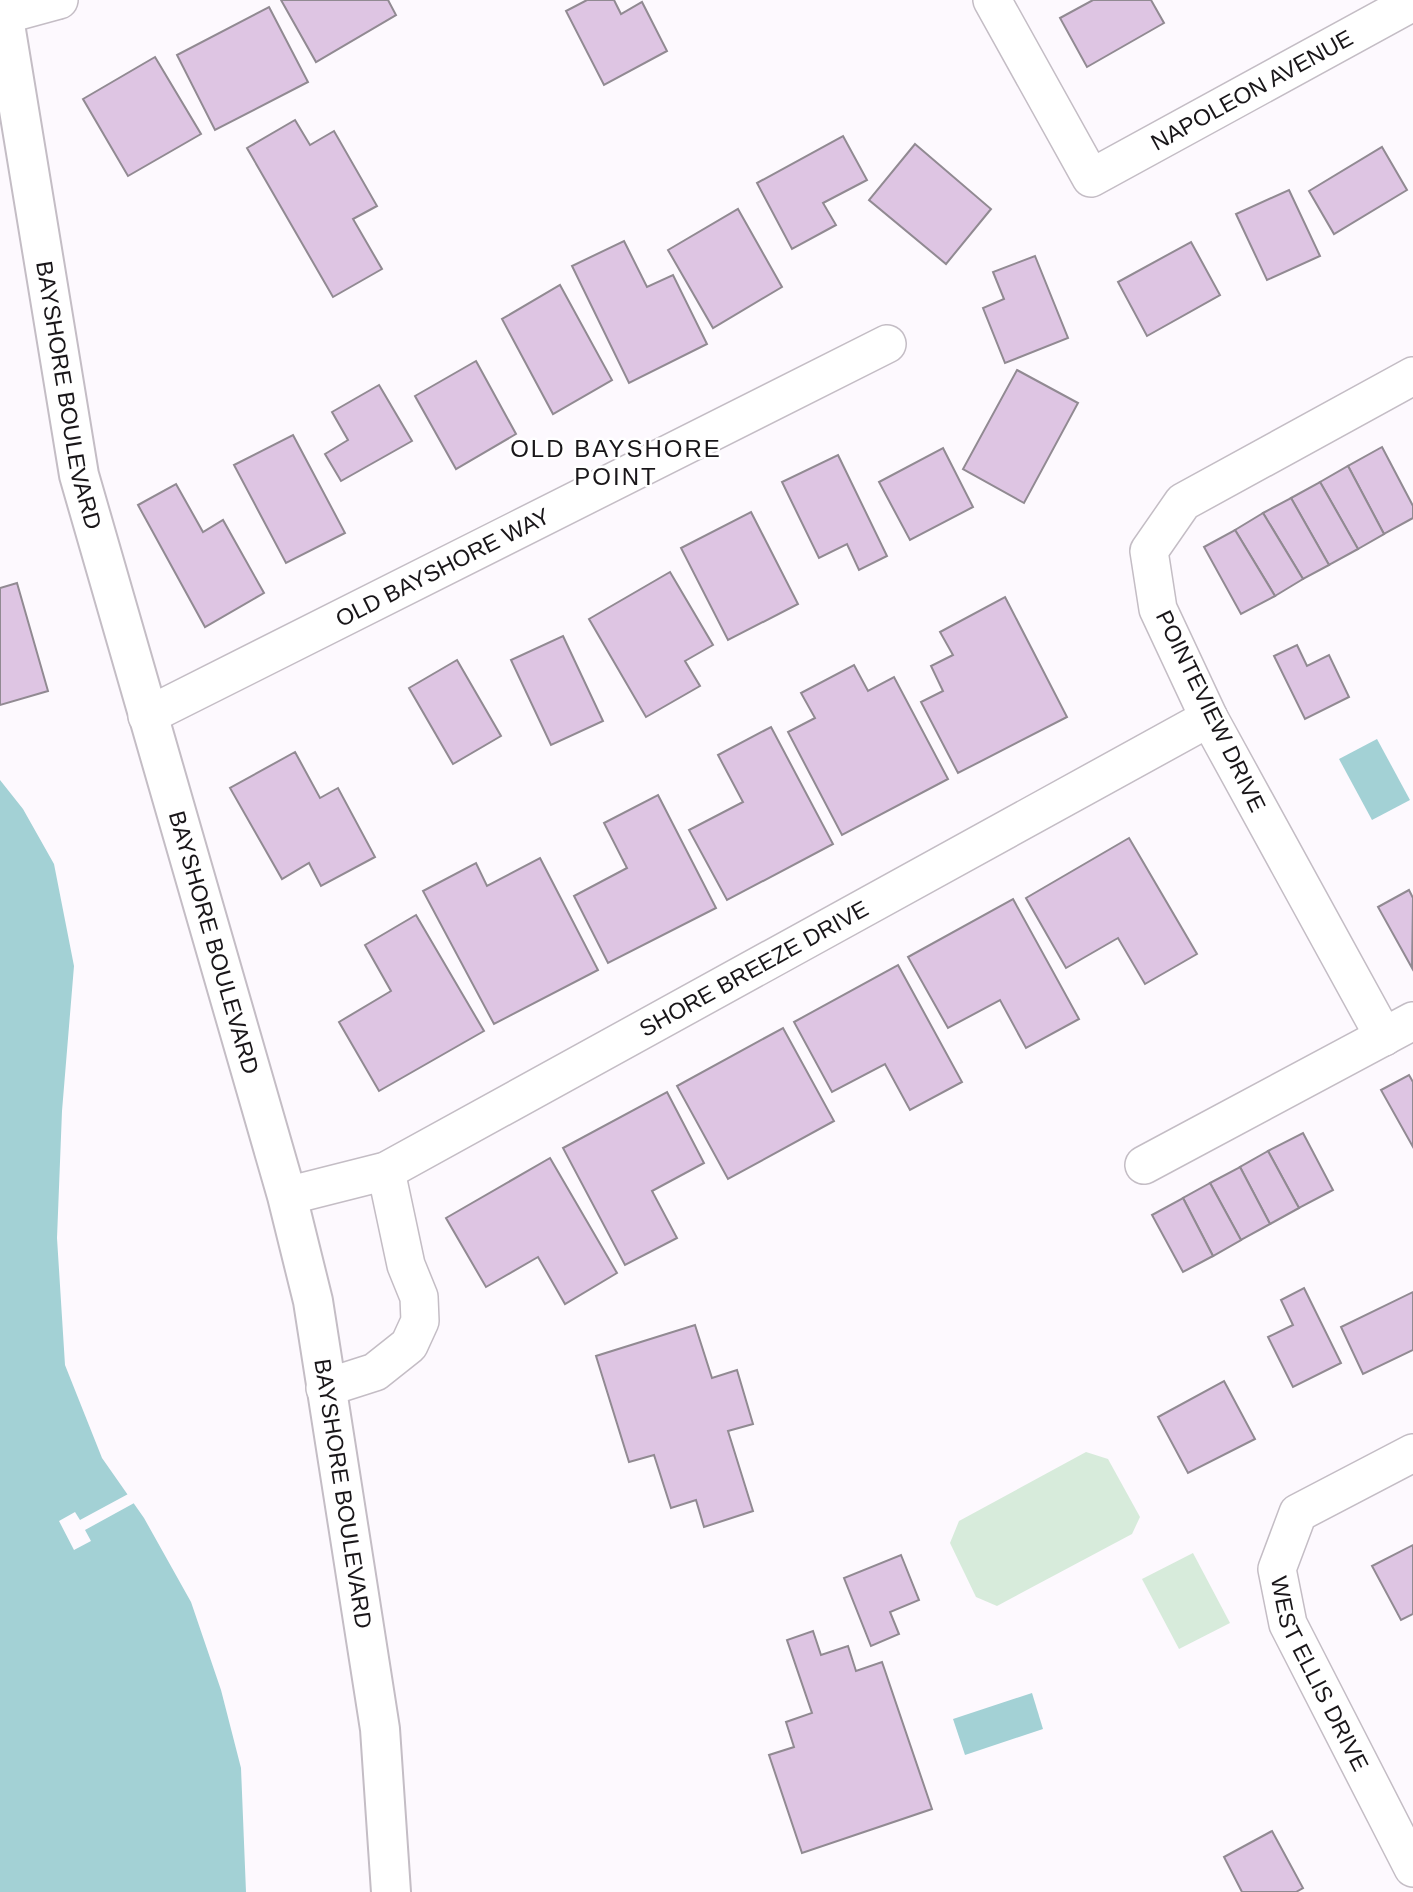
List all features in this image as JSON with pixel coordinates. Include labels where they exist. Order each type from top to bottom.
[{"type":"street","points":[[2,7],[59,0]]},
{"type":"street","name":"NAPOLEON AVENUE","points":[[992,0],[1091,178],[1413,2]]},
{"type":"street","name":"BAYSHORE BOULEVARD","points":[[2,7],[79,475],[287,1196],[313,1301],[380,1729],[391,1892]]},
{"type":"street","name":"OLD BAYSHORE WAY","points":[[147,716],[887,344]]},
{"type":"street","name":"POINTEVIEW DRIVE","points":[[1398,1029],[1209,718],[1158,609],[1149,551],[1183,502],[1413,376]]},
{"type":"street","name":"SHORE BREEZE DRIVE","points":[[287,1196],[386,1171],[1209,718]]},
{"type":"street","points":[[1144,1166],[1398,1029]]},
{"type":"street","points":[[325,1388],[375,1372],[409,1345],[419,1321],[419,1297],[406,1265],[386,1171]]},
{"type":"street","name":"WEST ELLIS DRIVE","points":[[1413,1453],[1298,1513],[1277,1569],[1288,1624],[1413,1868]]},
{"type":"green space","points":[[1086,1452],[1108,1459],[1140,1517],[1132,1534],[997,1606],[976,1597],[950,1543],[959,1521]]},
{"type":"green space","points":[[1193,1553],[1230,1623],[1179,1649],[1142,1579]]},
{"type":"water","points":[[1377,739],[1410,800],[1372,820],[1339,759]]},
{"type":"water","points":[[0,780],[23,809],[54,864],[74,966],[62,1111],[57,1238],[65,1365],[102,1458],[144,1518],[191,1602],[221,1690],[241,1768],[246,1892],[0,1892]]},
{"type":"water","points":[[1032,1693],[1043,1729],[965,1755],[953,1719]]},
{"type":"pier","points":[[130,1493],[136,1502],[85,1530],[91,1541],[74,1550],[59,1521],[75,1512],[80,1520]]},
{"type":"building","points":[[281,0],[388,0],[396,15],[316,62]]},
{"type":"building","points":[[587,0],[614,0],[621,14],[642,2],[667,51],[604,85],[566,11]]},
{"type":"building","points":[[1093,0],[1151,0],[1164,23],[1087,67],[1060,18]]},
{"type":"building","points":[[269,7],[308,82],[215,130],[177,55]]},
{"type":"building","points":[[155,57],[201,134],[128,176],[83,99]]},
{"type":"building","points":[[295,120],[310,145],[334,131],[377,206],[353,219],[382,269],[333,297],[247,148]]},
{"type":"building","points":[[843,136],[867,180],[823,203],[836,225],[792,249],[757,183]]},
{"type":"building","points":[[915,144],[991,209],[946,264],[869,200]]},
{"type":"building","points":[[1382,147],[1407,190],[1334,234],[1309,191]]},
{"type":"building","points":[[1289,190],[1320,256],[1267,280],[1236,214]]},
{"type":"building","points":[[738,209],[782,287],[713,328],[668,250]]},
{"type":"building","points":[[624,241],[647,287],[673,275],[707,344],[629,383],[572,266]]},
{"type":"building","points":[[1191,242],[1220,295],[1147,336],[1118,282]]},
{"type":"building","points":[[1035,256],[1068,338],[1005,363],[983,308],[1004,299],[993,272]]},
{"type":"building","points":[[560,285],[612,380],[553,414],[502,319]]},
{"type":"building","points":[[476,361],[516,434],[456,469],[415,396]]},
{"type":"building","points":[[1017,370],[1078,403],[1024,503],[963,469]]},
{"type":"building","points":[[379,385],[412,441],[341,481],[325,454],[348,440],[332,412]]},
{"type":"building","points":[[293,435],[345,533],[286,563],[234,465]]},
{"type":"building","points":[[1382,447],[1413,506],[1413,518],[1384,534],[1348,466]]},
{"type":"building","points":[[943,448],[973,507],[910,540],[879,482]]},
{"type":"building","points":[[838,455],[887,556],[859,570],[847,544],[819,558],[782,482]]},
{"type":"building","points":[[1348,466],[1384,534],[1358,549],[1320,482]]},
{"type":"building","points":[[1320,482],[1358,549],[1329,565],[1291,498]]},
{"type":"building","points":[[176,484],[203,532],[223,520],[264,593],[205,627],[138,505]]},
{"type":"building","points":[[1291,498],[1329,565],[1303,579],[1263,513]]},
{"type":"building","points":[[751,512],[798,604],[728,640],[681,548]]},
{"type":"building","points":[[1263,513],[1303,579],[1275,596],[1235,530]]},
{"type":"building","points":[[1235,530],[1275,596],[1241,614],[1204,547]]},
{"type":"building","points":[[670,572],[713,645],[685,661],[700,686],[646,717],[589,619]]},
{"type":"building","points":[[17,583],[48,691],[0,705],[0,588]]},
{"type":"building","points":[[1005,597],[1067,717],[958,773],[921,702],[943,691],[931,666],[953,655],[940,632]]},
{"type":"building","points":[[563,636],[603,721],[551,745],[511,660]]},
{"type":"building","points":[[1297,645],[1307,666],[1329,655],[1349,697],[1305,719],[1274,656]]},
{"type":"building","points":[[457,660],[501,736],[453,764],[409,688]]},
{"type":"building","points":[[854,665],[868,691],[894,677],[948,779],[842,835],[788,732],[815,718],[801,693]]},
{"type":"building","points":[[771,727],[833,844],[727,900],[689,830],[743,802],[718,755]]},
{"type":"building","points":[[295,752],[320,798],[338,788],[375,857],[321,886],[309,863],[282,879],[230,788]]},
{"type":"building","points":[[658,795],[716,908],[608,963],[574,896],[627,868],[604,823]]},
{"type":"building","points":[[1129,838],[1197,954],[1145,984],[1118,938],[1066,968],[1026,898]]},
{"type":"building","points":[[540,858],[598,970],[494,1024],[423,891],[476,863],[487,886]]},
{"type":"building","points":[[1409,890],[1413,898],[1412,968],[1378,907]]},
{"type":"building","points":[[1013,899],[1079,1019],[1026,1048],[1000,1000],[948,1028],[908,957]]},
{"type":"building","points":[[416,915],[484,1031],[379,1091],[339,1022],[391,991],[365,945]]},
{"type":"building","points":[[898,965],[962,1082],[910,1110],[885,1064],[832,1092],[794,1022]]},
{"type":"building","points":[[783,1028],[834,1121],[728,1179],[677,1086]]},
{"type":"building","points":[[1409,1075],[1413,1082],[1413,1147],[1381,1090]]},
{"type":"building","points":[[667,1092],[704,1163],[652,1191],[677,1238],[625,1265],[563,1148]]},
{"type":"building","points":[[1303,1133],[1333,1190],[1299,1208],[1268,1151]]},
{"type":"building","points":[[1268,1151],[1299,1208],[1270,1224],[1240,1167]]},
{"type":"building","points":[[550,1158],[617,1273],[565,1304],[538,1257],[486,1287],[446,1218]]},
{"type":"building","points":[[1240,1167],[1270,1224],[1241,1240],[1210,1183]]},
{"type":"building","points":[[1210,1183],[1241,1240],[1213,1256],[1183,1198]]},
{"type":"building","points":[[1183,1198],[1213,1256],[1183,1272],[1152,1215]]},
{"type":"building","points":[[1304,1288],[1341,1363],[1293,1387],[1268,1337],[1293,1325],[1281,1300]]},
{"type":"building","points":[[1413,1292],[1413,1350],[1363,1374],[1341,1327]]},
{"type":"building","points":[[695,1325],[712,1378],[737,1370],[753,1424],[728,1431],[753,1511],[704,1527],[696,1500],[671,1508],[654,1455],[629,1462],[596,1356]]},
{"type":"building","points":[[1224,1381],[1255,1439],[1188,1473],[1158,1417]]},
{"type":"building","points":[[1413,1545],[1413,1614],[1401,1620],[1372,1566]]},
{"type":"building","points":[[901,1555],[919,1600],[890,1612],[899,1634],[871,1646],[844,1578]]},
{"type":"building","points":[[813,1631],[821,1655],[848,1646],[856,1671],[882,1662],[932,1809],[802,1853],[769,1755],[794,1747],[786,1722],[812,1713],[787,1640]]},
{"type":"building","points":[[1272,1831],[1303,1888],[1296,1892],[1242,1892],[1224,1857]]},
{"type":"district","name":"OLD BAYSHORE POINT","points":[[616,462]]}]
